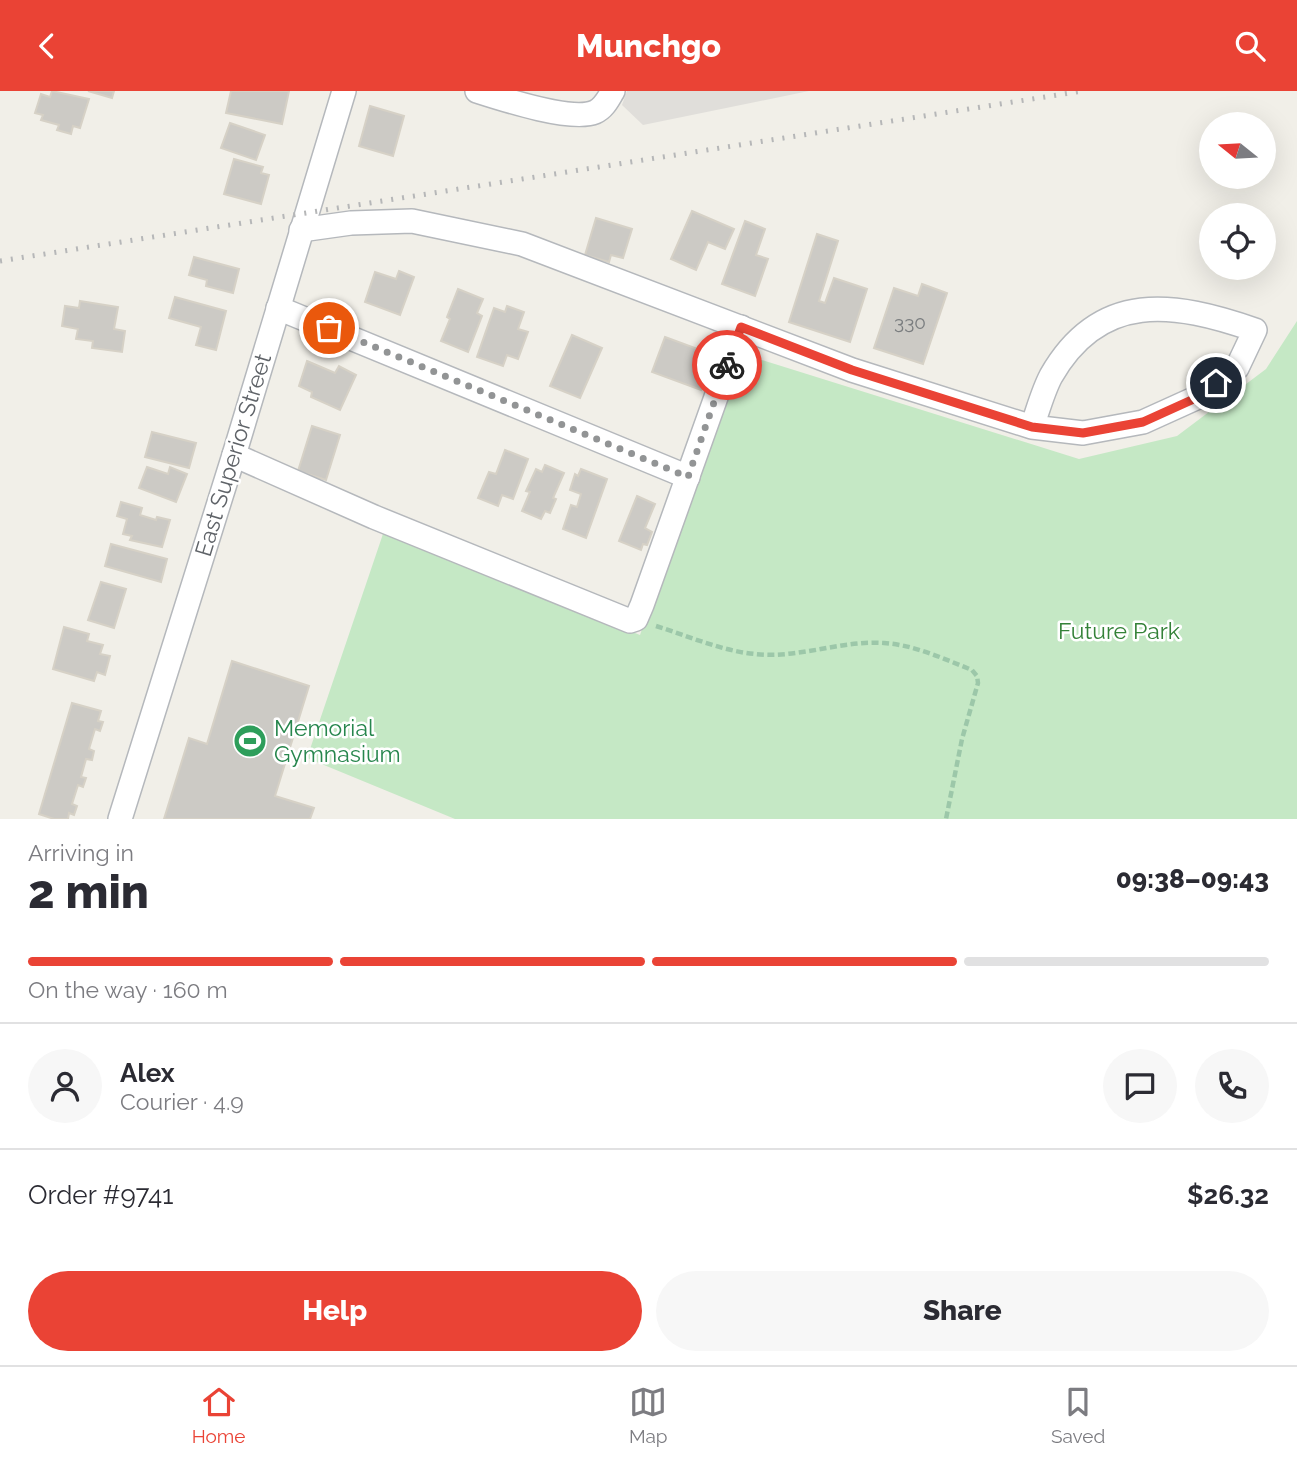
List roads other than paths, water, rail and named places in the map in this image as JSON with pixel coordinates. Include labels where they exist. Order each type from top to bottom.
[{"type":"street","name":"East Superior Street","points":[[120,819],[344,91]]},
{"type":"street","points":[[480,92],[565,114],[593,113],[602,108],[613,91]]},
{"type":"street","points":[[301,230],[351,223],[412,221],[522,244],[852,370],[1032,427],[1083,433],[1143,422],[1196,398],[1237,368],[1255,330],[1185,310],[1143,308],[1099,323],[1073,344],[1050,377],[1032,427]]},
{"type":"street","points":[[278,308],[688,477]]},
{"type":"street","points":[[234,455],[374,517],[630,621],[636,619],[741,327]]},
{"type":"railway","points":[[0,261],[1083,91]]},
{"type":"place","name":"Memorial Gymnasium","points":[[250,741]]},
{"type":"park label","name":"Future Park","points":[[1119,631]]}]
